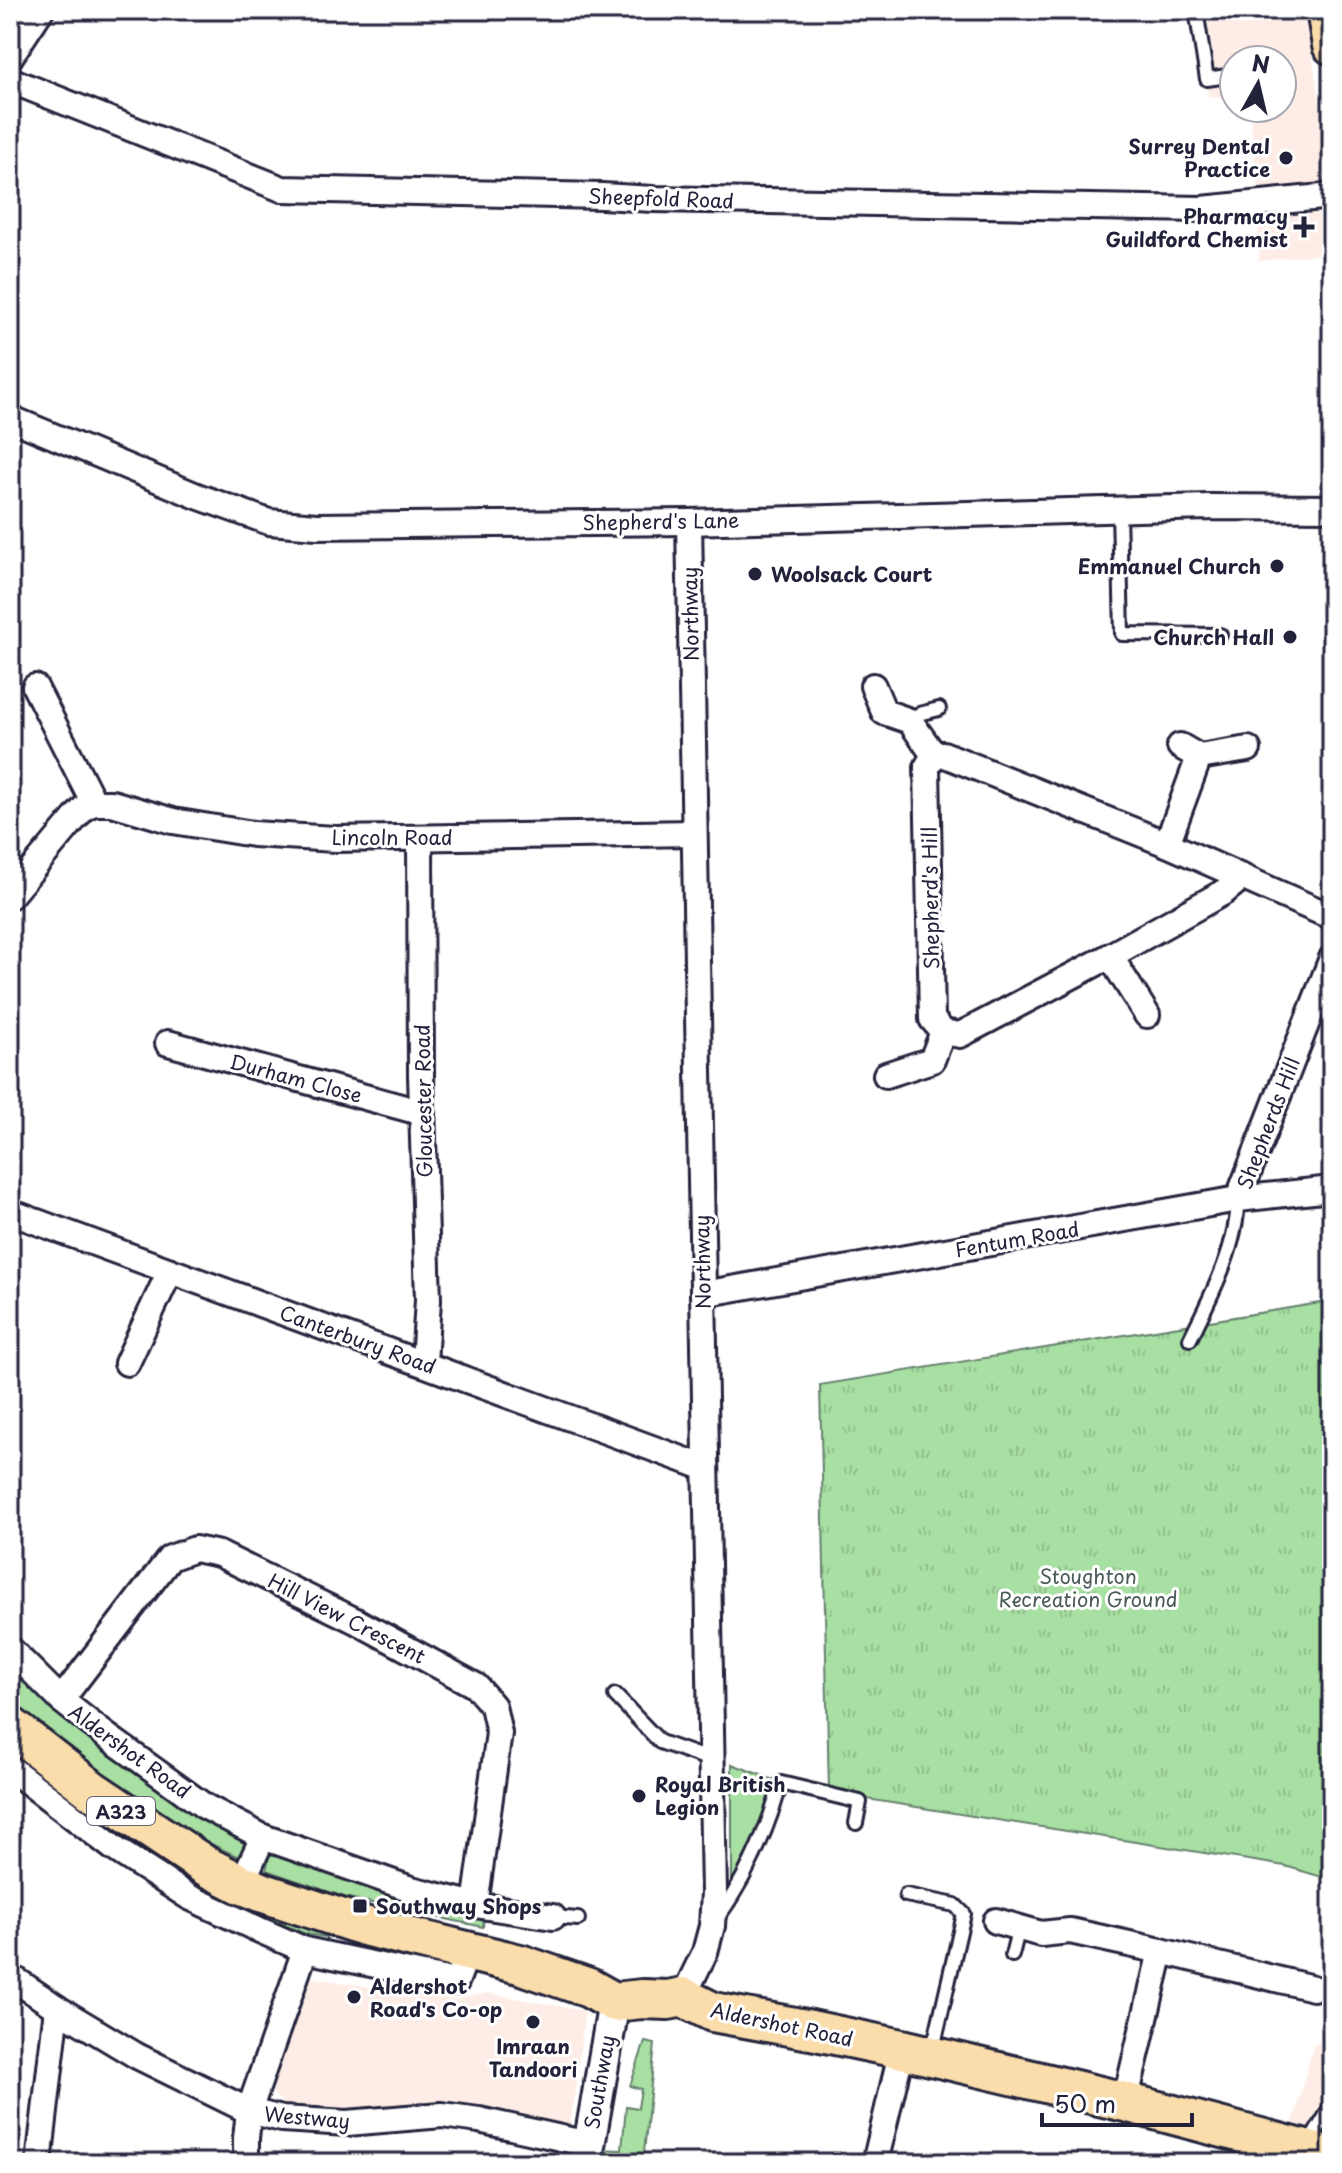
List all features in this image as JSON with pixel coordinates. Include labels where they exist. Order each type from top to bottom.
[{"type":"main road","points":[[1326,10],[1332,45]]},
{"type":"main road","name":"A323","points":[[10,1726],[123,1812],[193,1858],[241,1884],[364,1926],[520,1964],[589,1988],[614,2002]]},
{"type":"main road","name":"Aldershot Road","points":[[614,2002],[683,1997],[713,2012],[916,2053],[1125,2102],[1319,2153]]},
{"type":"street","points":[[10,57],[41,10]]},
{"type":"street","name":"Sheepfold Road","points":[[10,80],[282,189],[1202,209],[1332,196]]},
{"type":"street","name":"Shepherd's Lane","points":[[10,418],[197,496],[269,522],[317,526],[689,522],[1209,507],[1332,508]]},
{"type":"street","name":"Northway","points":[[683,1997],[705,1952],[712,1926],[714,1893],[689,522]]},
{"type":"street","points":[[873,686],[884,712],[910,721],[934,755],[943,754],[1167,844],[1332,917]]},
{"type":"street","points":[[10,896],[85,807],[94,803],[35,687]]},
{"type":"street","points":[[1167,844],[1190,751],[1248,749]]},
{"type":"street","name":"Shepherd's Hill","points":[[934,755],[927,767],[932,1019],[943,1032]]},
{"type":"street","name":"Lincoln Road","points":[[94,803],[112,803],[173,821],[253,834],[335,839],[694,833]]},
{"type":"street","name":"Gloucester Road","points":[[420,838],[421,1075],[428,1300],[424,1363]]},
{"type":"street","points":[[886,1075],[932,1060],[943,1032],[960,1035],[1110,956],[1224,892],[1242,877]]},
{"type":"street","points":[[1110,956],[1147,1015]]},
{"type":"street","name":"Shepherds Hill","points":[[1238,1199],[1332,958]]},
{"type":"street","name":"Durham Close","points":[[168,1043],[423,1113]]},
{"type":"street","name":"Fentum Road","points":[[703,1294],[1238,1199],[1332,1189]]},
{"type":"street","name":"Canterbury Road","points":[[10,1212],[706,1468]]},
{"type":"street","points":[[127,1363],[170,1271]]},
{"type":"street","name":"Hill View Crescent","points":[[61,1700],[170,1558],[195,1549],[219,1554],[356,1621],[476,1686],[493,1706],[499,1733],[475,1905]]},
{"type":"street","name":"Aldershot Road","points":[[10,1649],[61,1700],[104,1734],[204,1806],[263,1837],[411,1889],[475,1905],[553,1917]]},
{"type":"street","points":[[10,1768],[115,1849],[189,1897],[305,1950],[456,1982],[468,1951]]},
{"type":"street","points":[[241,1884],[263,1837]]},
{"type":"street","points":[[1008,1924],[1041,1934],[1070,1931],[1323,1992]]},
{"type":"street","points":[[246,2163],[249,2111],[305,1950]]},
{"type":"street","points":[[1125,2102],[1161,1951]]},
{"type":"street","name":"Westway","points":[[10,1976],[137,2056],[249,2111],[282,2119],[347,2123],[442,2115],[479,2120],[587,2153]]},
{"type":"street","name":"Southway","points":[[587,2153],[614,2002]]},
{"type":"street","points":[[39,2163],[57,2008]]},
{"type":"street","points":[[875,2163],[916,2053]]},
{"type":"lane","points":[[1196,10],[1207,79],[1218,77]]},
{"type":"lane","points":[[1119,510],[1122,634],[1220,635]]},
{"type":"lane","points":[[910,721],[919,714],[939,709]]},
{"type":"lane","points":[[1190,1339],[1227,1254],[1238,1221],[1238,1199]]},
{"type":"lane","points":[[615,1695],[660,1742],[711,1760]]},
{"type":"lane","points":[[712,1926],[734,1894],[770,1819],[781,1783],[860,1802],[856,1823]]},
{"type":"lane","points":[[906,1895],[955,1905],[964,1914],[916,2053]]},
{"type":"lane","points":[[553,1917],[578,1919]]},
{"type":"lane","points":[[1008,1924],[1012,1955]]},
{"type":"lane","points":[[1319,2153],[1332,2105]]},
{"type":"shaded area","points":[[1199,10],[1305,10],[1330,169],[1330,253],[1259,261],[1258,184],[1251,124],[1298,124],[1298,44],[1218,44],[1218,97],[1208,96]]},
{"type":"shaded area","points":[[309,1977],[453,2000],[488,1993],[585,2011],[570,2129],[443,2104],[322,2111],[287,2107],[273,2094],[273,2077]]},
{"type":"shaded area","points":[[1332,2036],[1332,2140],[1291,2129],[1313,2046]]},
{"type":"green space","name":"Stoughton Recreation Ground","points":[[1332,1301],[1332,1880],[1285,1866],[829,1793],[820,1385]]},
{"type":"green space","points":[[10,1656],[247,1839],[239,1857],[148,1807],[10,1702]]},
{"type":"green space","points":[[10,1738],[326,1933],[326,1937],[306,1934],[214,1896],[147,1858],[76,1810],[10,1753]]},
{"type":"green space","points":[[732,1764],[774,1780],[766,1815],[732,1882]]},
{"type":"green space","points":[[272,1845],[484,1915],[483,1927],[344,1897],[266,1870]]},
{"type":"green space","points":[[645,2042],[655,2044],[643,2163],[598,2163],[600,2149],[622,2150],[626,2106],[638,2108],[641,2089],[630,2086]]},
{"type":"place","name":"Surrey Dental Practice","points":[[1286,158]]},
{"type":"place","name":"Pharmacy Guildford Chemist","points":[[1304,227]]},
{"type":"place","name":"Emmanuel Church","points":[[1277,566]]},
{"type":"place","name":"Woolsack Court","points":[[755,574]]},
{"type":"place","name":"Church Hall","points":[[1290,637]]},
{"type":"place","name":"Royal British Legion","points":[[639,1796]]},
{"type":"place","name":"Southway Shops","points":[[360,1906]]},
{"type":"place","name":"Aldershot Road's Co-op","points":[[354,1997]]},
{"type":"place","name":"Imraan Tandoori","points":[[533,2022]]}]
